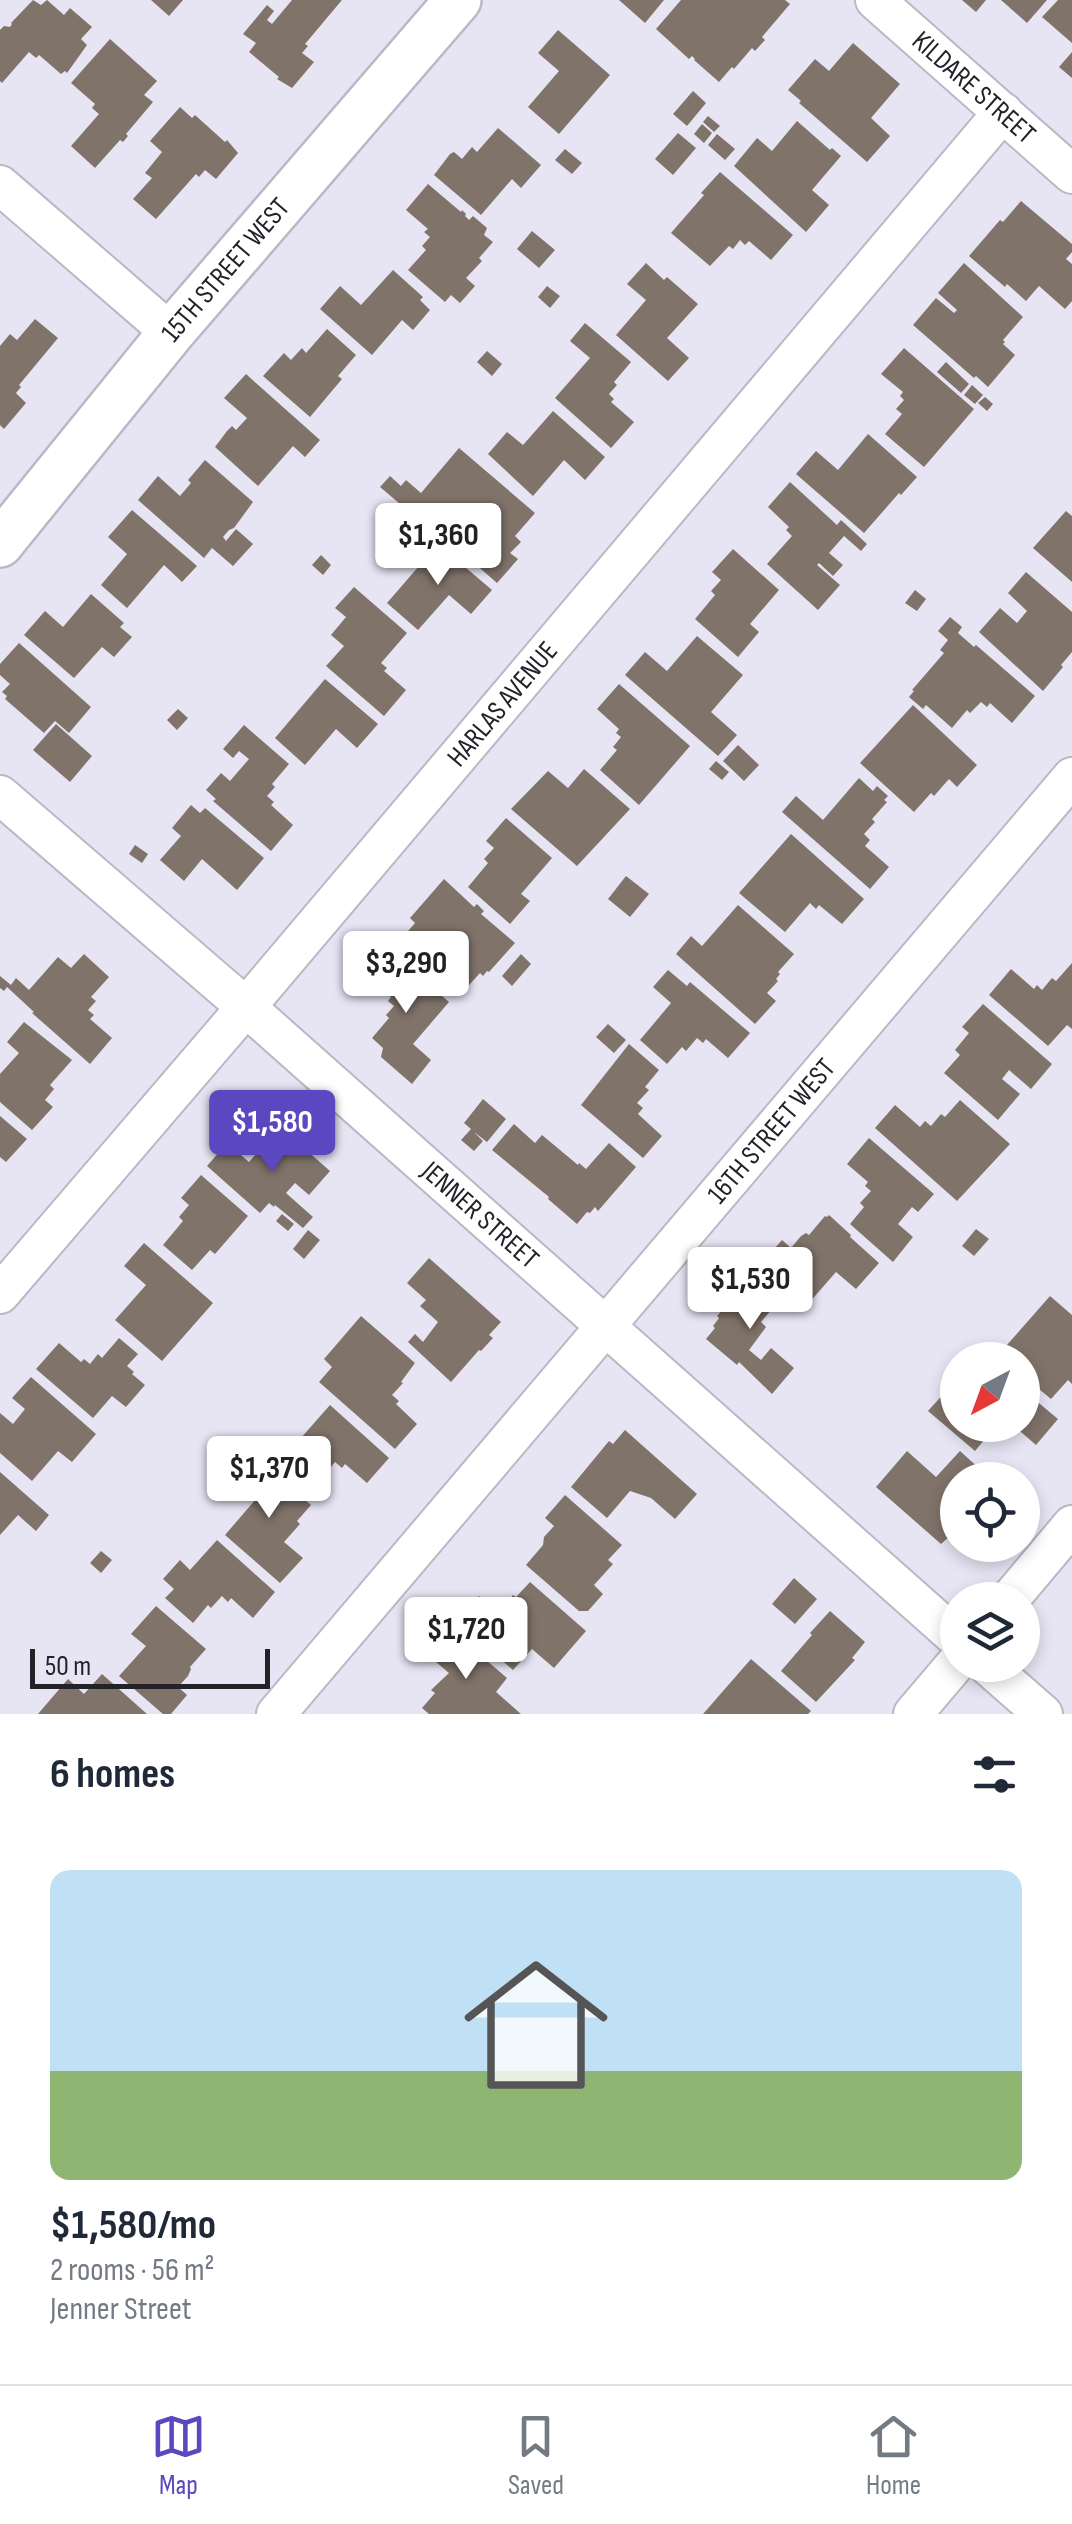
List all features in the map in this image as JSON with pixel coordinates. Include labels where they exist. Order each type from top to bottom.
[{"type":"street","name":"15TH STREET WEST","points":[[0,544],[171,333],[458,0]]},
{"type":"street","name":"KILDARE STREET","points":[[875,0],[1072,174]]},
{"type":"street","name":"HARLAS AVENUE","points":[[0,1294],[1003,112]]},
{"type":"street","points":[[0,185],[171,333]]},
{"type":"street","name":"16TH STREET WEST","points":[[276,1714],[1072,777]]},
{"type":"street","name":"JENNER STREET","points":[[0,795],[246,1007],[940,1623]]},
{"type":"street","points":[[1024,1582],[1072,1524]]},
{"type":"street","points":[[912,1714],[940,1682]]},
{"type":"street","points":[[1006,1682],[1043,1714]]},
{"type":"building","points":[[33,0],[41,5],[47,0],[64,15],[70,8],[92,27],[81,39],[87,45],[67,73],[61,74],[39,55],[36,58],[29,52],[2,83],[0,30],[10,27]]},
{"type":"building","points":[[151,0],[183,0],[169,16]]},
{"type":"building","points":[[292,0],[342,0],[305,44],[308,46],[302,53],[314,62],[292,88],[249,52],[256,43],[243,34],[267,5],[274,11],[267,20],[272,24]]},
{"type":"building","points":[[619,0],[664,0],[645,23]]},
{"type":"building","points":[[681,0],[785,0],[790,4],[755,51],[752,48],[719,82],[656,29]]},
{"type":"building","points":[[962,0],[986,0],[976,12]]},
{"type":"building","points":[[1001,0],[1047,0],[1027,23]]},
{"type":"building","points":[[1058,0],[1072,0],[1072,43],[1042,17]]},
{"type":"building","points":[[558,30],[610,75],[559,134],[528,107],[559,71],[538,53]]},
{"type":"building","points":[[110,39],[157,81],[144,95],[153,102],[123,142],[120,140],[95,168],[71,146],[99,114],[92,108],[95,104],[71,83]]},
{"type":"building","points":[[853,43],[900,84],[871,118],[890,136],[867,162],[788,90],[815,59],[829,71]]},
{"type":"building","points":[[1072,52],[1072,78],[1059,67]]},
{"type":"building","points":[[693,91],[706,103],[687,126],[673,114]]},
{"type":"building","points":[[180,107],[227,140],[238,153],[216,179],[205,170],[199,177],[196,174],[156,219],[133,199],[152,178],[145,173],[162,152],[150,141]]},
{"type":"building","points":[[708,116],[720,126],[714,132],[703,122]]},
{"type":"building","points":[[797,121],[841,156],[812,190],[829,205],[806,232],[734,166],[757,138],[772,151]]},
{"type":"building","points":[[702,124],[712,133],[704,143],[694,134]]},
{"type":"building","points":[[498,128],[541,165],[521,188],[512,179],[481,215],[434,175],[450,154],[454,152],[462,159],[472,147],[477,152]]},
{"type":"building","points":[[678,133],[696,148],[673,175],[655,159]]},
{"type":"building","points":[[717,134],[735,149],[725,160],[708,145]]},
{"type":"building","points":[[565,149],[582,163],[572,174],[555,160]]},
{"type":"building","points":[[720,172],[793,235],[771,260],[749,241],[745,245],[740,240],[710,266],[671,233]]},
{"type":"building","points":[[428,184],[469,220],[473,216],[487,228],[484,235],[493,242],[466,278],[475,286],[460,303],[451,295],[445,302],[408,270],[426,250],[422,246],[430,237],[424,232],[428,229],[406,210]]},
{"type":"building","points":[[1021,201],[1072,244],[1066,259],[1072,264],[1072,301],[1065,309],[1039,286],[1026,301],[969,256]]},
{"type":"building","points":[[532,231],[555,250],[539,268],[517,249]]},
{"type":"building","points":[[646,263],[698,304],[667,338],[689,358],[668,381],[616,335],[646,300],[627,284]]},
{"type":"building","points":[[964,263],[1023,317],[1003,340],[1015,355],[988,387],[913,325],[936,298],[954,313],[957,310],[938,293]]},
{"type":"building","points":[[393,270],[423,297],[420,300],[430,310],[413,330],[402,320],[372,355],[320,309],[340,286],[361,305]]},
{"type":"building","points":[[547,286],[560,296],[550,308],[538,297]]},
{"type":"building","points":[[35,319],[58,338],[19,385],[16,393],[26,403],[4,429],[0,425],[0,346],[10,334],[17,340]]},
{"type":"building","points":[[585,323],[631,362],[609,394],[614,399],[611,402],[634,422],[611,448],[555,398],[590,358],[570,341]]},
{"type":"building","points":[[327,329],[356,355],[338,376],[342,379],[310,417],[263,376],[284,353],[291,360],[302,348],[306,353]]},
{"type":"building","points":[[904,348],[974,409],[924,467],[885,434],[902,414],[896,409],[904,400],[900,396],[903,392],[881,374]]},
{"type":"building","points":[[487,351],[502,364],[492,376],[477,362]]},
{"type":"building","points":[[946,362],[969,384],[961,393],[937,372]]},
{"type":"building","points":[[246,374],[320,440],[305,457],[293,446],[258,486],[215,447],[232,426],[236,430],[247,418],[224,398]]},
{"type":"building","points":[[972,385],[983,395],[975,404],[964,395]]},
{"type":"building","points":[[985,397],[993,404],[987,411],[978,403]]},
{"type":"building","points":[[553,411],[605,457],[585,480],[564,460],[533,496],[488,454],[507,432],[523,445]]},
{"type":"building","points":[[868,434],[917,477],[864,533],[796,474],[816,451],[838,470]]},
{"type":"building","points":[[459,448],[535,513],[515,536],[521,542],[510,553],[518,559],[497,583],[409,506],[406,509],[380,487],[390,476],[401,486],[406,480],[421,493]]},
{"type":"building","points":[[205,460],[253,502],[223,537],[226,541],[236,529],[253,544],[233,566],[212,548],[204,558],[138,500],[158,476],[180,496]]},
{"type":"building","points":[[790,482],[837,525],[841,520],[867,544],[861,551],[844,536],[829,553],[843,565],[833,576],[817,565],[840,585],[818,610],[767,564],[792,536],[786,530],[789,527],[768,507]]},
{"type":"building","points":[[132,510],[197,566],[182,582],[164,565],[127,608],[101,585],[127,554],[108,537]]},
{"type":"building","points":[[1066,511],[1072,516],[1072,582],[1033,548]]},
{"type":"building","points":[[438,544],[492,590],[471,614],[449,595],[418,630],[387,603]]},
{"type":"building","points":[[733,549],[779,590],[750,624],[759,632],[738,657],[695,619],[715,595],[711,591],[721,580],[712,572]]},
{"type":"building","points":[[321,555],[331,565],[323,575],[312,565]]},
{"type":"building","points":[[1026,572],[1072,612],[1072,652],[1043,691],[979,632],[1000,608],[1017,623],[1027,611],[1008,593]]},
{"type":"building","points":[[354,587],[407,633],[381,663],[387,668],[384,671],[406,690],[384,716],[326,666],[344,646],[331,635],[346,617],[335,608]]},
{"type":"building","points":[[915,590],[926,599],[917,611],[905,603]]},
{"type":"building","points":[[91,594],[124,623],[120,627],[132,637],[114,657],[102,647],[74,678],[24,635],[45,611],[63,627]]},
{"type":"building","points":[[950,617],[962,627],[958,633],[1035,696],[1012,723],[990,703],[987,707],[981,702],[970,713],[967,710],[952,728],[926,705],[923,709],[909,697],[944,653],[940,650],[948,640],[938,631]]},
{"type":"building","points":[[697,636],[743,675],[711,712],[737,735],[718,756],[625,675],[645,652],[667,671]]},
{"type":"building","points":[[19,643],[91,707],[69,733],[55,721],[44,733],[5,699],[7,696],[2,692],[10,684],[0,675],[0,664]]},
{"type":"building","points":[[325,679],[378,724],[357,748],[336,729],[305,765],[275,738]]},
{"type":"building","points":[[619,684],[690,746],[639,805],[600,770],[617,750],[613,747],[621,737],[616,733],[619,729],[597,709]]},
{"type":"building","points":[[913,705],[977,765],[957,787],[949,779],[914,812],[860,763]]},
{"type":"building","points":[[178,709],[188,718],[177,730],[167,720]]},
{"type":"building","points":[[56,724],[92,756],[70,782],[33,750]]},
{"type":"building","points":[[244,725],[289,764],[267,796],[274,802],[271,805],[293,825],[271,851],[213,801],[216,799],[206,790],[221,773],[230,781],[249,759],[239,751],[233,758],[223,749]]},
{"type":"building","points":[[738,745],[759,765],[744,781],[723,761]]},
{"type":"building","points":[[716,761],[729,772],[722,780],[709,769]]},
{"type":"building","points":[[584,769],[630,809],[577,866],[511,809],[548,771],[568,788]]},
{"type":"building","points":[[859,778],[873,791],[877,786],[888,796],[864,834],[870,840],[865,846],[889,867],[870,889],[782,812],[796,796],[823,820]]},
{"type":"building","points":[[191,805],[200,813],[205,808],[264,858],[237,890],[202,859],[184,881],[160,860],[181,836],[172,828]]},
{"type":"building","points":[[506,818],[552,858],[521,894],[530,901],[510,924],[468,887],[488,863],[484,859],[494,848],[486,841]]},
{"type":"building","points":[[791,834],[864,899],[842,924],[819,905],[816,909],[810,903],[785,932],[739,893]]},
{"type":"building","points":[[135,845],[148,854],[142,863],[129,854]]},
{"type":"building","points":[[626,876],[649,894],[630,917],[608,899]]},
{"type":"building","points":[[444,879],[474,907],[477,904],[484,911],[481,914],[515,943],[489,972],[483,976],[480,973],[460,995],[397,944],[415,923],[410,918]]},
{"type":"building","points":[[738,905],[794,954],[767,993],[776,1001],[755,1024],[676,954],[691,936],[702,946]]},
{"type":"building","points":[[391,952],[449,1002],[413,1044],[431,1060],[412,1084],[381,1057],[383,1048],[372,1038],[394,1006],[388,1001],[391,997],[369,978]]},
{"type":"building","points":[[84,954],[109,977],[91,997],[96,1001],[88,1010],[94,1015],[90,1019],[112,1038],[90,1064],[7,987],[4,991],[0,988],[0,976],[11,985],[16,978],[29,990],[58,957],[71,968]]},
{"type":"building","points":[[521,954],[531,964],[512,986],[502,976]]},
{"type":"building","points":[[1072,963],[1072,1029],[1067,1025],[1048,1046],[989,995],[1011,969],[1034,989],[1037,985],[1042,990]]},
{"type":"building","points":[[668,970],[687,986],[690,982],[750,1033],[728,1058],[706,1039],[703,1043],[697,1038],[686,1051],[682,1047],[667,1064],[640,1040],[671,1003],[653,987]]},
{"type":"building","points":[[983,1004],[1052,1064],[1031,1089],[1009,1070],[1002,1079],[1020,1094],[998,1120],[944,1073],[960,1055],[955,1050],[969,1033],[962,1027]]},
{"type":"building","points":[[24,1022],[72,1060],[50,1085],[54,1089],[45,1100],[53,1107],[32,1130],[0,1102],[0,1074],[19,1053],[7,1042]]},
{"type":"building","points":[[608,1024],[626,1040],[614,1053],[596,1037]]},
{"type":"building","points":[[629,1044],[659,1070],[637,1103],[643,1108],[638,1114],[662,1136],[643,1158],[581,1105]]},
{"type":"building","points":[[483,1099],[506,1119],[487,1142],[474,1132],[483,1141],[474,1151],[461,1140],[471,1129],[464,1123]]},
{"type":"building","points":[[960,1100],[1010,1144],[957,1201],[875,1128],[895,1105],[920,1127],[925,1121],[931,1126]]},
{"type":"building","points":[[0,1116],[27,1139],[6,1162],[0,1157]]},
{"type":"building","points":[[514,1124],[535,1143],[542,1135],[586,1169],[609,1143],[636,1167],[598,1211],[595,1207],[577,1224],[492,1150]]},
{"type":"building","points":[[280,1127],[330,1171],[309,1195],[295,1183],[286,1193],[313,1217],[303,1228],[275,1205],[269,1203],[260,1213],[207,1166],[227,1143],[249,1162]]},
{"type":"building","points":[[869,1138],[934,1194],[918,1212],[912,1207],[898,1224],[913,1237],[893,1262],[850,1224],[871,1191],[865,1186],[868,1182],[847,1164]]},
{"type":"building","points":[[201,1175],[248,1216],[215,1254],[210,1250],[192,1270],[163,1245],[183,1221],[179,1217],[189,1205],[181,1198]]},
{"type":"building","points":[[282,1214],[294,1224],[288,1231],[276,1221]]},
{"type":"building","points":[[829,1215],[879,1263],[856,1289],[836,1272],[808,1304],[761,1264],[782,1240],[791,1248]]},
{"type":"building","points":[[976,1229],[989,1239],[974,1256],[962,1246]]},
{"type":"building","points":[[308,1230],[320,1240],[304,1259],[293,1249]]},
{"type":"building","points":[[144,1243],[213,1303],[162,1361],[115,1320],[146,1285],[124,1266]]},
{"type":"building","points":[[429,1258],[501,1322],[489,1335],[493,1338],[451,1382],[408,1342],[415,1334],[423,1342],[438,1322],[420,1306],[426,1300],[407,1283]]},
{"type":"building","points":[[755,1272],[783,1296],[761,1322],[766,1327],[749,1350],[761,1360],[771,1348],[794,1368],[772,1394],[739,1362],[737,1365],[706,1339],[715,1328],[717,1316]]},
{"type":"building","points":[[1050,1296],[1072,1315],[1072,1384],[1068,1380],[1051,1399],[1040,1390],[1040,1342],[1010,1342]]},
{"type":"building","points":[[361,1316],[415,1363],[392,1395],[417,1424],[395,1449],[319,1382],[332,1367],[324,1359]]},
{"type":"building","points":[[119,1338],[138,1354],[127,1366],[145,1385],[126,1407],[112,1396],[93,1418],[36,1369],[59,1343],[81,1362],[84,1359],[90,1364],[98,1354],[102,1358]]},
{"type":"building","points":[[31,1377],[96,1434],[72,1462],[58,1451],[32,1481],[0,1453],[0,1413],[13,1424],[25,1409],[12,1398]]},
{"type":"building","points":[[940,1398],[940,1421],[928,1411]]},
{"type":"building","points":[[1040,1404],[1058,1419],[1040,1440]]},
{"type":"building","points":[[330,1405],[389,1458],[367,1483],[345,1464],[342,1468],[335,1462],[306,1489],[278,1464]]},
{"type":"building","points":[[625,1430],[697,1494],[675,1519],[651,1498],[630,1491],[607,1518],[571,1487],[609,1441],[613,1444]]},
{"type":"building","points":[[964,1442],[982,1442],[975,1451]]},
{"type":"building","points":[[907,1451],[936,1477],[940,1473],[940,1543],[876,1487]]},
{"type":"building","points":[[960,1451],[972,1462],[950,1462]]},
{"type":"building","points":[[255,1457],[311,1505],[284,1542],[303,1558],[280,1583],[225,1535],[256,1499],[235,1480]]},
{"type":"building","points":[[0,1472],[49,1515],[36,1531],[18,1515],[0,1535]]},
{"type":"building","points":[[565,1495],[622,1545],[608,1560],[613,1564],[594,1585],[603,1594],[588,1611],[579,1611],[526,1565],[554,1526],[545,1518]]},
{"type":"building","points":[[217,1540],[275,1592],[253,1618],[231,1598],[228,1602],[222,1596],[193,1623],[165,1598],[174,1589],[163,1579],[180,1560],[190,1570]]},
{"type":"building","points":[[101,1551],[112,1560],[101,1573],[90,1563]]},
{"type":"building","points":[[794,1578],[817,1599],[795,1624],[772,1604]]},
{"type":"building","points":[[530,1582],[586,1631],[554,1668],[532,1649],[513,1670],[457,1621],[479,1596],[499,1613]]},
{"type":"building","points":[[156,1606],[206,1649],[178,1687],[187,1695],[171,1714],[163,1714],[119,1676],[146,1646],[131,1634]]},
{"type":"building","points":[[830,1611],[865,1642],[852,1658],[855,1660],[816,1702],[781,1671]]},
{"type":"building","points":[[451,1630],[507,1678],[496,1692],[521,1714],[429,1714],[422,1708],[435,1693],[431,1690],[449,1673],[429,1656]]},
{"type":"building","points":[[751,1659],[811,1711],[703,1714]]},
{"type":"building","points":[[102,1674],[147,1714],[38,1714],[68,1679],[84,1694]]}]
